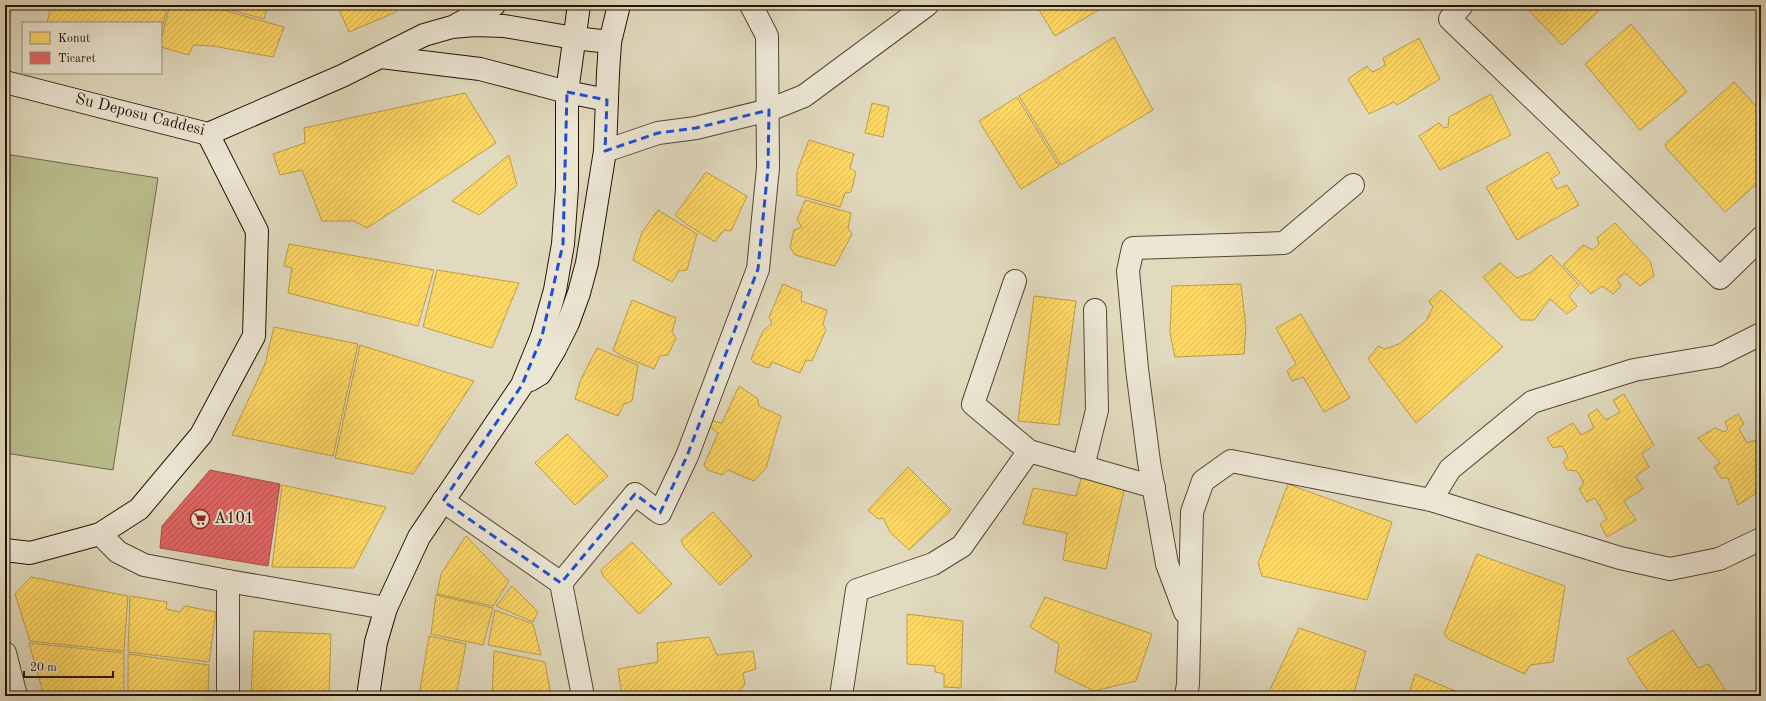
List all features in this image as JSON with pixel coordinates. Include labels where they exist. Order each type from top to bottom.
[{"type":"street","points":[[452,27],[494,5]]},
{"type":"street","points":[[368,696],[376,642],[386,608],[419,536],[522,385],[542,336],[555,290],[563,244],[567,188],[567,92],[579,5]]},
{"type":"street","points":[[522,385],[540,374],[559,342],[576,301],[587,263],[605,150],[610,42],[619,5]]},
{"type":"street","points":[[561,583],[635,494],[660,513],[687,456],[758,269],[768,168],[767,36],[750,5]]},
{"type":"street","points":[[605,150],[658,133],[696,128],[768,110],[804,96],[927,5]]},
{"type":"street","points":[[1462,5],[1450,19],[1720,278],[1761,238]]},
{"type":"street","name":"Su Deposu Caddesi","points":[[5,82],[208,134],[342,76],[424,34],[452,27],[476,25],[504,26],[574,38],[610,42]]},
{"type":"street","points":[[381,57],[480,69],[567,92],[607,100]]},
{"type":"street","points":[[5,550],[30,553],[100,534],[139,509],[201,435],[254,336],[257,231],[208,134]]},
{"type":"street","points":[[1190,624],[1168,564],[1149,462],[1137,369],[1128,271],[1133,248],[1284,243],[1353,185]]},
{"type":"street","points":[[1014,281],[973,404],[1029,452],[1154,487]]},
{"type":"street","points":[[1083,467],[1097,410],[1095,310]]},
{"type":"street","points":[[1431,500],[1450,469],[1532,402],[1634,370],[1717,356],[1761,334]]},
{"type":"street","points":[[841,696],[857,590],[933,564],[962,546],[1029,452]]},
{"type":"street","points":[[1186,696],[1188,684],[1190,624],[1192,512],[1203,481],[1231,461],[1431,500],[1620,558],[1670,569],[1719,559],[1761,539]]},
{"type":"street","points":[[443,501],[561,583],[583,696]]},
{"type":"street","points":[[100,534],[118,552],[144,565],[386,608]]},
{"type":"street","points":[[228,581],[228,696]]},
{"type":"street","points":[[5,654],[16,696]]},
{"type":"highlighted area","points":[[567,92],[607,100],[605,151],[658,133],[696,128],[769,110],[768,168],[758,269],[687,456],[660,513],[635,494],[561,583],[443,501],[522,385],[542,336],[563,244]]},
{"type":"green space","points":[[5,154],[158,178],[113,470],[5,453]]},
{"type":"building: Konut","points":[[5,5],[13,5],[5,31]]},
{"type":"building: Konut","points":[[51,5],[168,5],[162,27],[162,22],[47,22]]},
{"type":"building: Konut","points":[[170,5],[212,5],[212,7],[284,27],[273,57],[213,46],[193,45],[189,55],[162,47],[162,36]]},
{"type":"building: Konut","points":[[213,5],[268,5],[264,19]]},
{"type":"building: Konut","points":[[299,5],[313,5],[301,9]]},
{"type":"building: Konut","points":[[337,5],[399,5],[396,12],[349,32]]},
{"type":"building: Konut","points":[[1036,5],[1107,5],[1055,36]]},
{"type":"building: Konut","points":[[1524,5],[1605,5],[1562,45]]},
{"type":"building: Konut","points":[[1726,5],[1741,5],[1739,10]]},
{"type":"building: Konut","points":[[1631,24],[1687,92],[1640,130],[1585,64]]},
{"type":"building: Konut","points":[[1114,37],[1153,110],[1061,165],[1019,96]]},
{"type":"building: Konut","points":[[1419,38],[1440,79],[1397,105],[1394,102],[1369,114],[1348,79],[1367,66],[1372,72],[1379,69],[1385,65],[1383,58]]},
{"type":"building: Konut","points":[[1734,82],[1761,111],[1761,180],[1725,212],[1667,149],[1665,144]]},
{"type":"building: Konut","points":[[465,93],[496,143],[367,228],[354,221],[322,221],[302,170],[280,175],[273,154],[305,143],[304,128]]},
{"type":"building: Konut","points":[[1491,94],[1511,135],[1440,170],[1419,136],[1439,123],[1444,128],[1448,127],[1449,117]]},
{"type":"building: Konut","points":[[1017,97],[1059,166],[1021,189],[979,121]]},
{"type":"building: Konut","points":[[872,103],[889,107],[883,137],[865,133]]},
{"type":"building: Konut","points":[[809,140],[854,154],[850,168],[856,172],[851,192],[845,193],[840,207],[797,195],[797,172]]},
{"type":"building: Konut","points":[[1548,152],[1560,173],[1551,179],[1557,189],[1567,185],[1579,205],[1517,240],[1486,187]]},
{"type":"building: Konut","points":[[509,155],[517,185],[479,215],[452,201]]},
{"type":"building: Konut","points":[[706,172],[747,196],[731,231],[724,230],[715,242],[686,224],[675,215]]},
{"type":"building: Konut","points":[[805,200],[851,213],[848,228],[852,234],[835,266],[795,255],[790,247],[794,230],[802,227],[797,220]]},
{"type":"building: Konut","points":[[658,210],[697,234],[687,270],[679,271],[672,282],[633,260],[642,232]]},
{"type":"building: Konut","points":[[1615,223],[1650,261],[1654,276],[1640,286],[1625,273],[1617,279],[1621,286],[1613,294],[1602,286],[1591,294],[1563,265],[1583,245],[1593,250],[1599,244],[1597,238]]},
{"type":"building: Konut","points":[[289,244],[434,270],[418,326],[288,293],[292,268],[284,266]]},
{"type":"building: Konut","points":[[1551,255],[1579,285],[1569,296],[1577,306],[1567,314],[1550,299],[1534,320],[1521,320],[1483,277],[1500,263],[1517,278],[1530,273]]},
{"type":"building: Konut","points":[[437,270],[519,283],[492,348],[423,327]]},
{"type":"building: Konut","points":[[783,284],[802,292],[801,301],[827,310],[823,324],[826,330],[812,361],[806,360],[800,373],[772,362],[769,368],[754,363],[751,359],[763,331],[772,323],[769,317]]},
{"type":"building: Konut","points":[[1241,284],[1246,328],[1244,354],[1175,357],[1170,333],[1172,286]]},
{"type":"building: Konut","points":[[1441,290],[1503,347],[1416,423],[1368,359],[1378,346],[1385,349],[1399,344],[1426,321],[1433,307],[1429,301]]},
{"type":"building: Konut","points":[[1034,296],[1076,301],[1059,425],[1018,421]]},
{"type":"building: Konut","points":[[632,300],[676,318],[672,332],[676,338],[668,355],[660,356],[654,369],[620,355],[613,350]]},
{"type":"building: Konut","points":[[1301,314],[1350,398],[1324,412],[1303,377],[1292,381],[1287,371],[1296,364],[1276,328]]},
{"type":"building: Konut","points":[[274,327],[358,344],[333,456],[232,435],[265,364]]},
{"type":"building: Konut","points":[[360,345],[474,381],[413,474],[335,458]]},
{"type":"building: Konut","points":[[597,348],[638,365],[632,401],[624,404],[618,416],[575,399],[581,379]]},
{"type":"building: Konut","points":[[739,386],[758,399],[759,406],[781,416],[766,468],[754,481],[728,470],[722,475],[708,470],[704,465],[718,433],[709,426],[712,421],[722,423]]},
{"type":"building: Konut","points":[[1624,394],[1654,445],[1642,454],[1649,467],[1636,476],[1643,489],[1624,501],[1636,520],[1607,537],[1600,524],[1607,519],[1598,503],[1594,498],[1587,502],[1579,489],[1584,483],[1577,471],[1567,470],[1563,462],[1568,457],[1562,446],[1553,448],[1547,438],[1573,423],[1581,435],[1594,428],[1588,415],[1597,409],[1606,420],[1620,412],[1613,400]]},
{"type":"building: Konut","points":[[1738,414],[1744,424],[1739,429],[1747,443],[1755,440],[1761,450],[1761,453],[1758,456],[1761,459],[1761,486],[1757,485],[1755,494],[1738,505],[1728,478],[1721,478],[1714,467],[1720,463],[1698,438],[1715,428],[1724,432],[1728,429],[1725,422]]},
{"type":"building: Konut","points":[[567,434],[608,476],[575,505],[535,463]]},
{"type":"building: Konut","points":[[908,467],[951,510],[909,550],[890,532],[883,518],[878,519],[868,510]]},
{"type":"building: Konut","points":[[1083,472],[1126,482],[1106,569],[1063,560],[1067,533],[1023,524],[1033,488],[1076,496]]},
{"type":"building: Konut","points":[[1288,484],[1392,522],[1367,600],[1262,576],[1258,563]]},
{"type":"building: Konut","points":[[282,485],[386,507],[354,568],[272,567]]},
{"type":"building: Konut","points":[[713,512],[752,556],[720,585],[684,547],[681,540]]},
{"type":"building: Konut","points":[[466,536],[509,581],[493,606],[437,594],[441,574]]},
{"type":"building: Konut","points":[[632,542],[672,584],[639,614],[603,576],[601,570]]},
{"type":"building: Konut","points":[[1477,554],[1565,586],[1553,662],[1530,665],[1525,674],[1450,640],[1444,634]]},
{"type":"building: Konut","points":[[31,577],[128,596],[124,651],[30,641],[15,594]]},
{"type":"building: Konut","points":[[512,586],[538,612],[533,622],[496,606]]},
{"type":"building: Konut","points":[[436,595],[493,608],[483,645],[431,634]]},
{"type":"building: Konut","points":[[130,596],[167,602],[166,609],[180,612],[185,606],[216,612],[209,662],[128,652]]},
{"type":"building: Konut","points":[[1045,597],[1152,634],[1136,681],[1094,691],[1055,672],[1059,644],[1030,627]]},
{"type":"building: Konut","points":[[1761,602],[1761,616],[1756,604]]},
{"type":"building: Konut","points":[[495,610],[533,624],[541,655],[488,645]]},
{"type":"building: Konut","points":[[907,614],[963,621],[961,688],[944,687],[944,674],[935,672],[935,666],[907,664]]},
{"type":"building: Konut","points":[[1299,628],[1366,651],[1353,696],[1267,696]]},
{"type":"building: Konut","points":[[1673,630],[1698,668],[1709,664],[1729,696],[1651,696],[1627,659]]},
{"type":"building: Konut","points":[[254,631],[331,634],[329,696],[251,696]]},
{"type":"building: Konut","points":[[429,636],[466,644],[456,696],[419,696]]},
{"type":"building: Konut","points":[[709,637],[717,655],[753,651],[756,669],[743,673],[745,684],[738,693],[688,696],[622,696],[618,669],[658,662],[657,643]]},
{"type":"building: Konut","points":[[29,643],[124,653],[124,696],[44,696]]},
{"type":"building: Konut","points":[[494,651],[545,662],[551,696],[492,696]]},
{"type":"building: Konut","points":[[128,654],[209,665],[208,696],[128,696]]},
{"type":"building: Konut","points":[[1415,674],[1467,696],[1408,696]]},
{"type":"building: Ticaret","points":[[210,470],[280,484],[268,566],[160,548],[162,526]]},
{"type":"place","name":"A101","points":[[200,519]]}]
